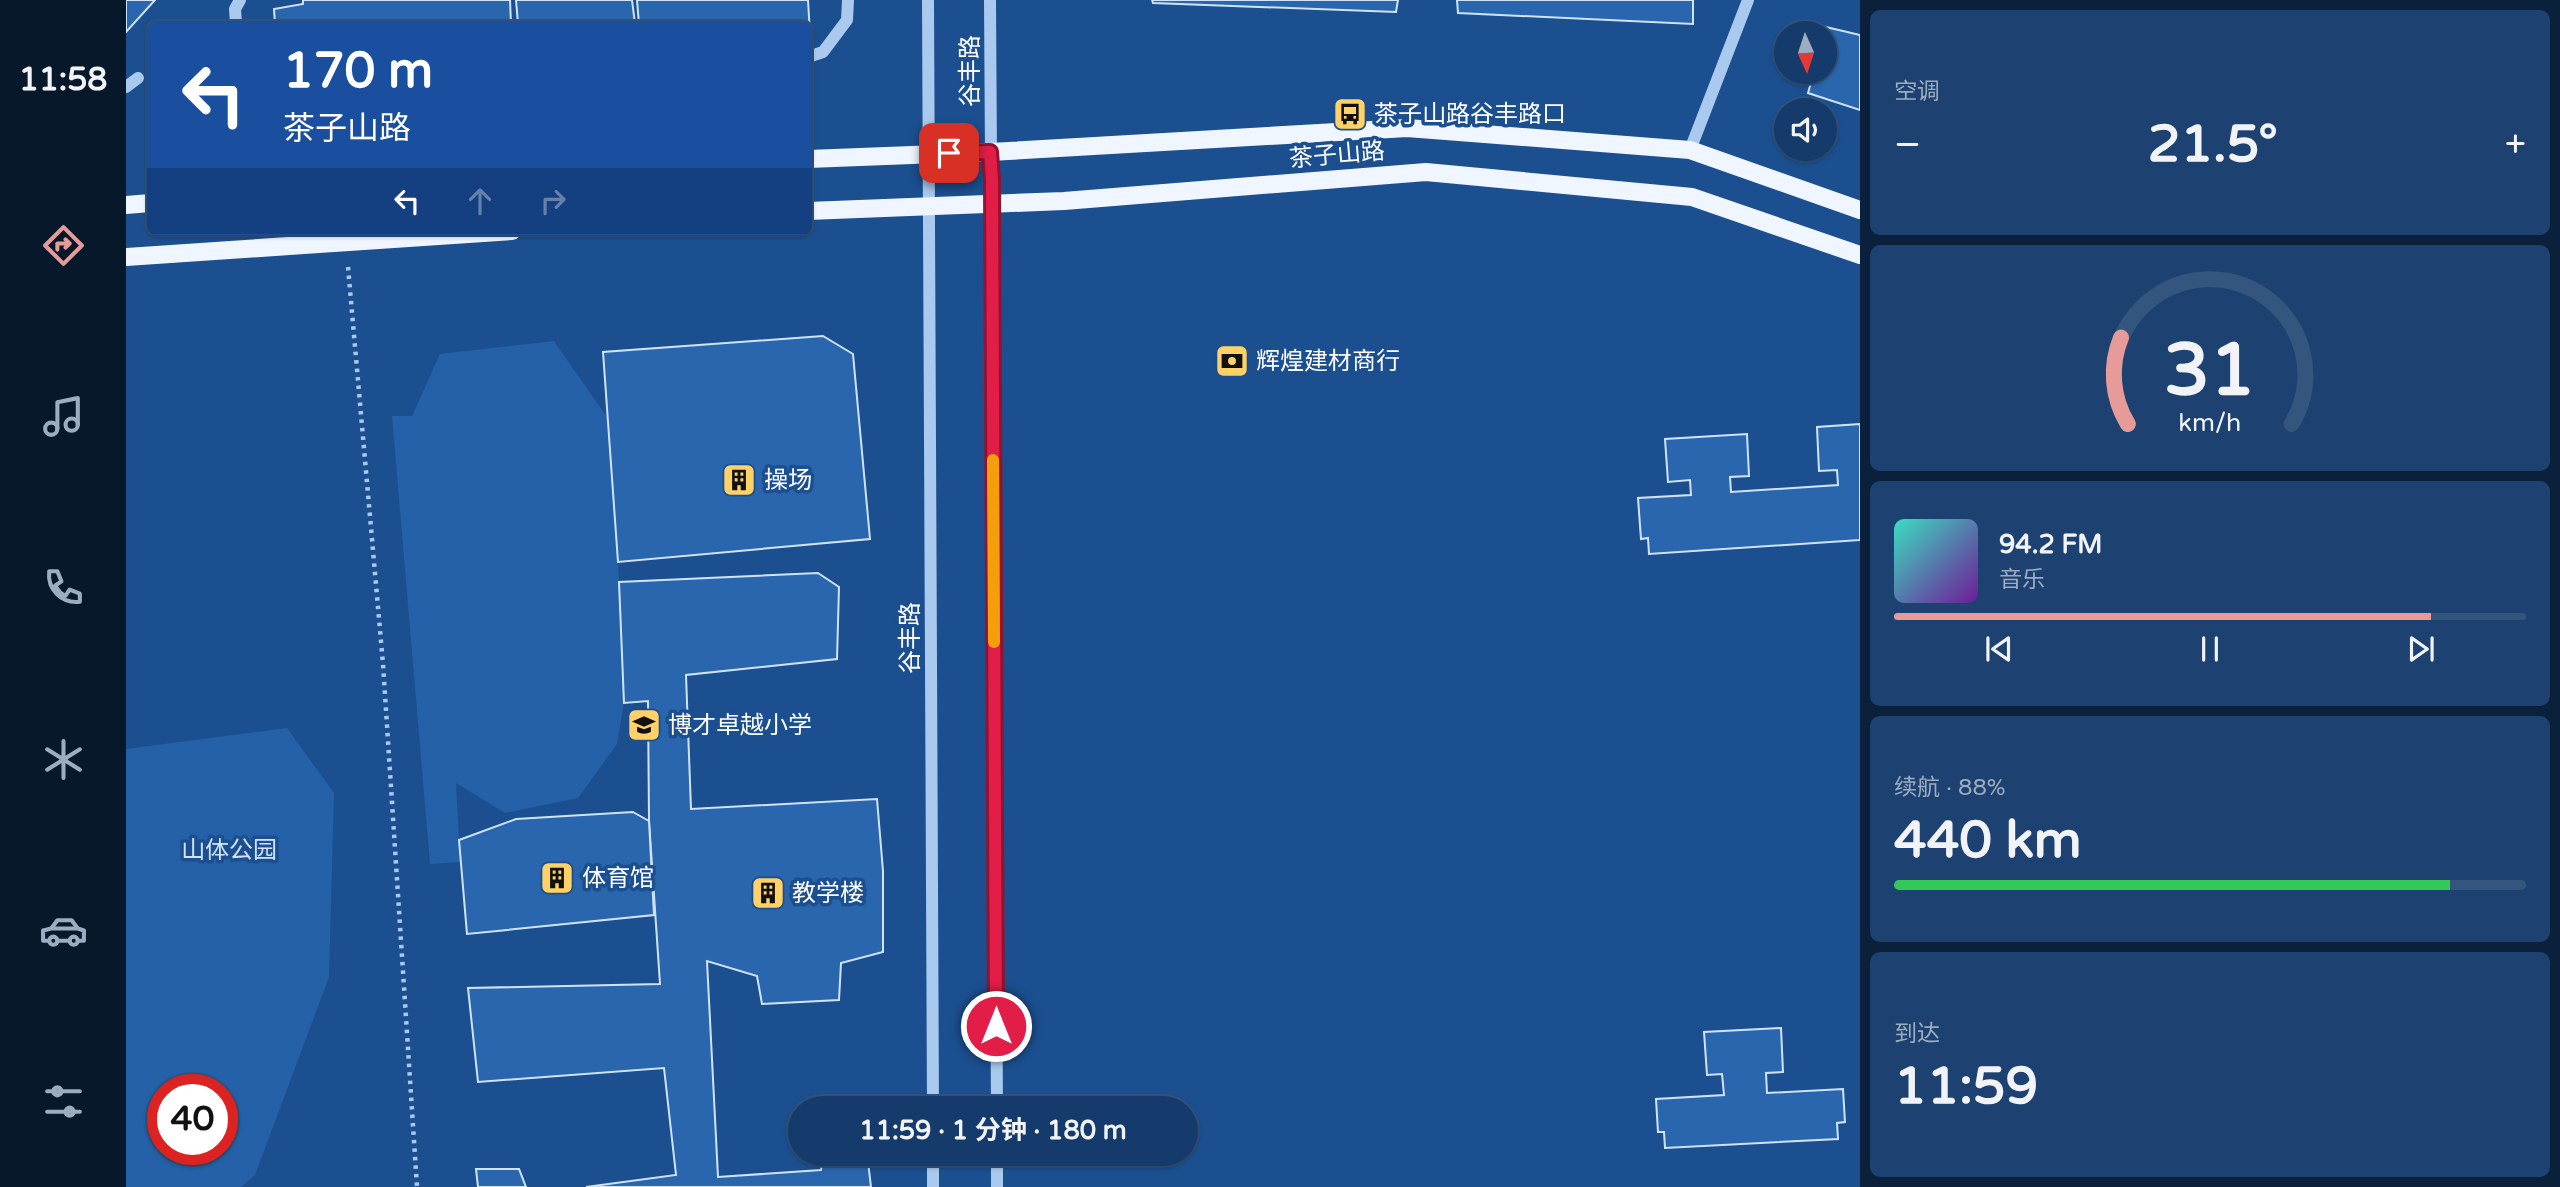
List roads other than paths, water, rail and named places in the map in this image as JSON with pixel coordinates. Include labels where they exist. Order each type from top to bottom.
[{"type":"main road","name":"茶子山路","points":[[812,159],[990,152],[1407,128],[1690,150],[1860,209]]},
{"type":"main road","name":"茶子山路","points":[[812,211],[1064,201],[1426,172],[1692,197],[1860,255]]},
{"type":"main road","points":[[126,205],[147,203]]},
{"type":"main road","points":[[126,257],[451,235]]},
{"type":"street","points":[[236,21],[235,9],[240,0]]},
{"type":"street","points":[[812,56],[823,52],[847,20],[848,0]]},
{"type":"street","name":"谷丰路","points":[[928,0],[933,1096]]},
{"type":"street","name":"谷丰路","points":[[990,0],[997,1096]]},
{"type":"street","points":[[1690,150],[1748,0]]},
{"type":"street","points":[[126,87],[138,78]]},
{"type":"street","points":[[933,1166],[933,1187]]},
{"type":"street","points":[[997,1166],[997,1187]]},
{"type":"place","name":"茶子山路谷丰路口","points":[[1350,114]]},
{"type":"place","name":"辉煌建材商行","points":[[1232,361]]},
{"type":"place","name":"操场","points":[[739,480]]},
{"type":"place","name":"博才卓越小学","points":[[644,725]]},
{"type":"place","name":"体育馆","points":[[557,878]]},
{"type":"place","name":"教学楼","points":[[768,893]]},
{"type":"park label","name":"山体公园","points":[[229,850]]}]
